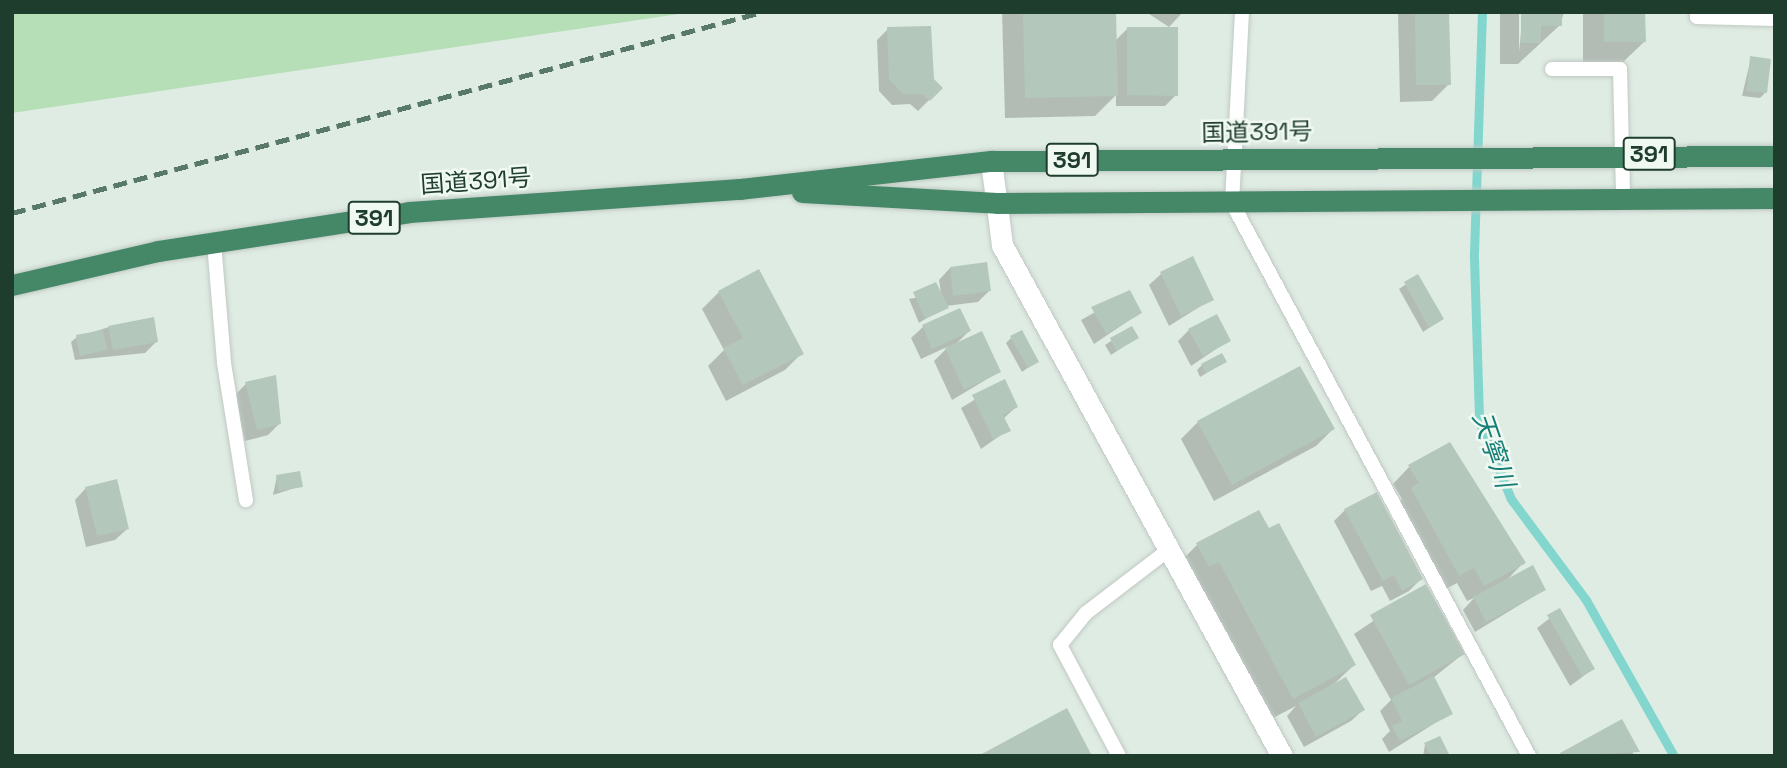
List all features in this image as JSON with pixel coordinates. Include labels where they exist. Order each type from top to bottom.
[{"type":"highway","name":"国道391号","points":[[12,285],[214,243],[409,212],[740,189],[991,161],[1622,154],[1775,156]]},
{"type":"highway","name":"国道391号","points":[[740,189],[997,203],[1232,203],[1623,196],[1775,198]]},
{"type":"street","points":[[991,161],[1002,245],[1167,551],[1282,756]]},
{"type":"lane","points":[[1242,12],[1232,203],[1529,756]]},
{"type":"lane","points":[[1697,12],[1697,17],[1775,19]]},
{"type":"lane","points":[[1552,69],[1620,69],[1623,196]]},
{"type":"lane","points":[[214,243],[224,363],[246,500]]},
{"type":"lane","points":[[1119,756],[1060,645],[1086,613],[1167,551]]},
{"type":"green space","points":[[12,12],[692,12],[12,113]]},
{"type":"building","points":[[1023,12],[1116,12],[1118,96],[1025,98]]},
{"type":"building","points":[[1415,12],[1449,12],[1451,85],[1416,85]]},
{"type":"building","points":[[1521,12],[1562,12],[1562,26],[1541,26],[1541,43],[1521,43]]},
{"type":"building","points":[[1604,12],[1645,12],[1646,42],[1604,42]]},
{"type":"building","points":[[931,26],[934,79],[943,88],[930,101],[922,94],[903,94],[889,79],[887,27]]},
{"type":"building","points":[[1127,27],[1178,27],[1178,96],[1127,95]]},
{"type":"building","points":[[1750,56],[1771,59],[1767,93],[1747,91]]},
{"type":"building","points":[[1193,256],[1214,300],[1181,316],[1160,272]]},
{"type":"building","points":[[987,262],[991,291],[953,296],[950,267]]},
{"type":"building","points":[[759,269],[804,354],[743,385],[723,348],[743,338],[718,291]]},
{"type":"building","points":[[1418,274],[1444,319],[1429,328],[1404,282]]},
{"type":"building","points":[[936,282],[949,308],[925,319],[913,292]]},
{"type":"building","points":[[1130,290],[1142,313],[1106,334],[1091,307]]},
{"type":"building","points":[[960,308],[971,331],[932,349],[922,325]]},
{"type":"building","points":[[1217,314],[1231,341],[1203,356],[1188,329]]},
{"type":"building","points":[[154,317],[158,342],[113,350],[108,326]]},
{"type":"building","points":[[1132,326],[1139,338],[1116,351],[1110,338]]},
{"type":"building","points":[[103,330],[107,350],[80,356],[76,335]]},
{"type":"building","points":[[1022,330],[1039,362],[1028,368],[1010,336]]},
{"type":"building","points":[[982,331],[1001,372],[964,390],[945,348]]},
{"type":"building","points":[[1222,353],[1227,362],[1206,373],[1201,364]]},
{"type":"building","points":[[1300,366],[1335,429],[1232,485],[1197,421]]},
{"type":"building","points":[[276,375],[281,424],[257,430],[245,382]]},
{"type":"building","points":[[1005,379],[1018,407],[1003,415],[1011,431],[993,439],[972,395]]},
{"type":"building","points":[[1450,442],[1526,563],[1484,586],[1474,568],[1459,576],[1411,488],[1419,483],[1408,465]]},
{"type":"building","points":[[300,471],[303,487],[278,491],[276,475]]},
{"type":"building","points":[[117,479],[129,529],[97,536],[85,487]]},
{"type":"building","points":[[1377,492],[1423,579],[1402,591],[1394,575],[1383,581],[1344,509]]},
{"type":"building","points":[[1259,510],[1269,528],[1279,523],[1356,665],[1293,699],[1219,562],[1209,567],[1196,543]]},
{"type":"building","points":[[1533,565],[1546,590],[1486,622],[1473,597]]},
{"type":"building","points":[[1426,584],[1465,654],[1409,685],[1370,615]]},
{"type":"building","points":[[1560,608],[1595,669],[1582,676],[1547,615]]},
{"type":"building","points":[[1434,676],[1453,714],[1400,741],[1392,726],[1402,721],[1391,698]]},
{"type":"building","points":[[1346,677],[1365,710],[1316,737],[1298,703]]},
{"type":"building","points":[[1067,708],[1092,756],[978,756]]},
{"type":"building","points":[[1622,719],[1640,752],[1561,756],[1560,753]]},
{"type":"building","points":[[1440,736],[1450,756],[1431,756],[1424,743]]},
{"type":"waterway","name":"天寧川","points":[[1482,12],[1474,258],[1479,421],[1511,499],[1586,600],[1674,756]]},
{"type":"railway","points":[[12,213],[762,12]]}]
